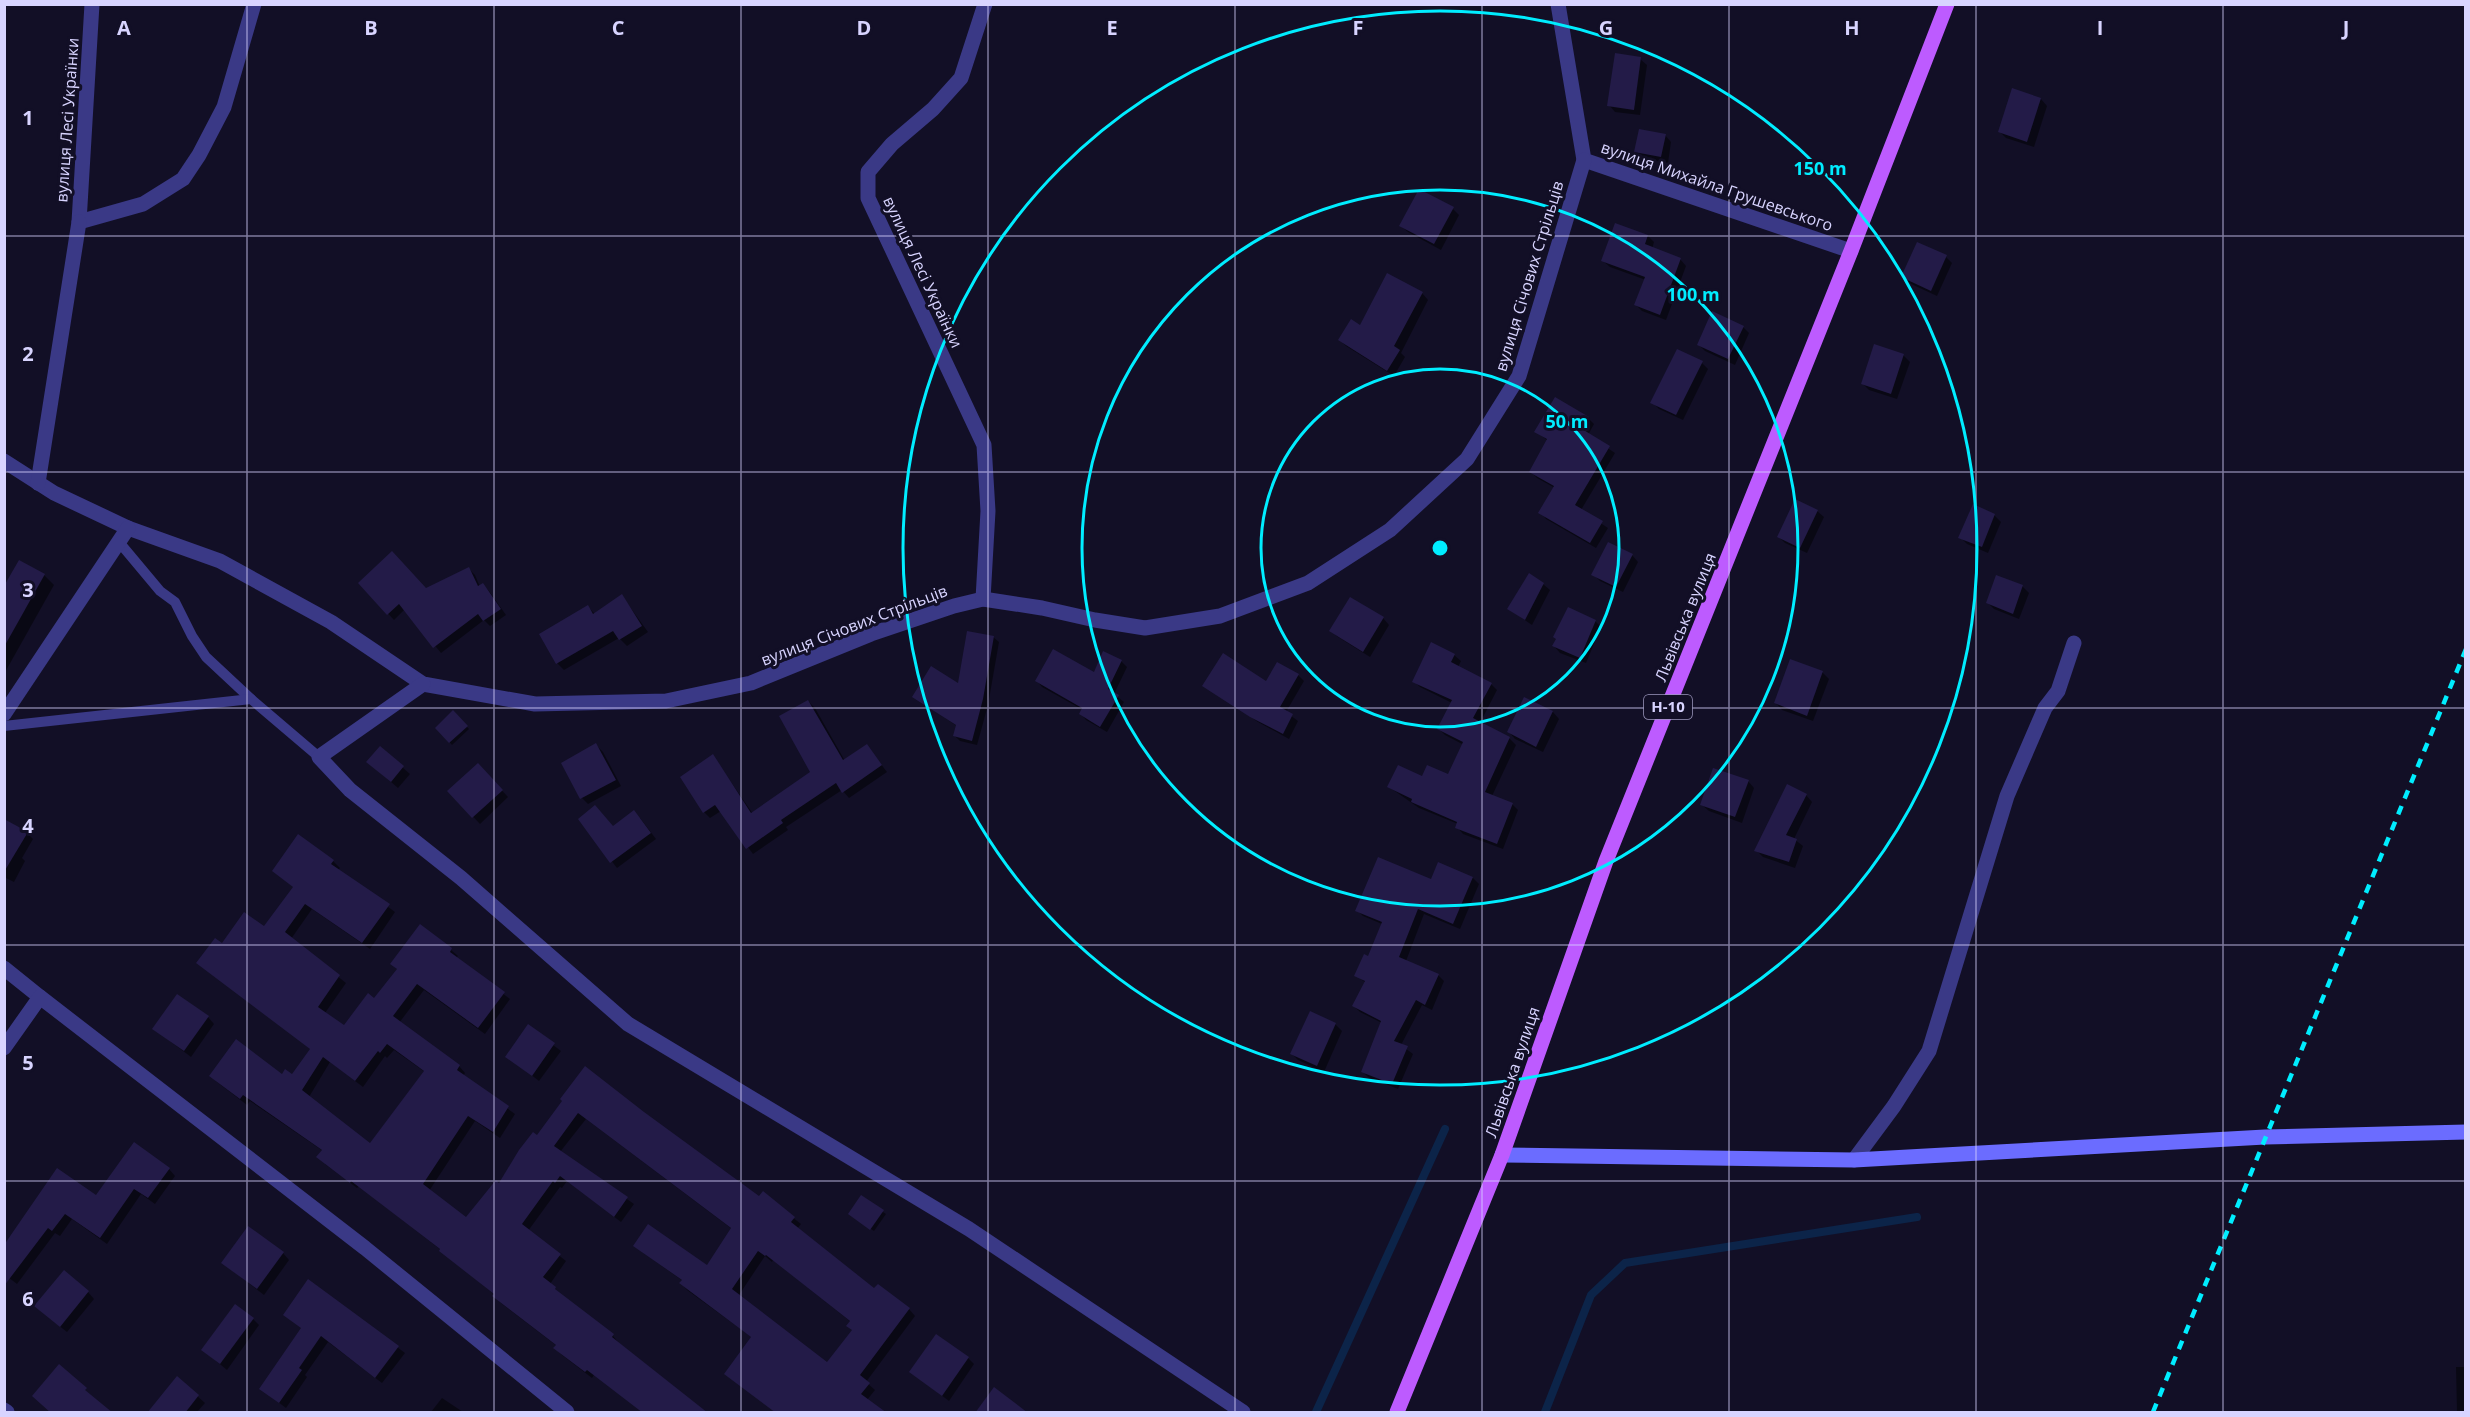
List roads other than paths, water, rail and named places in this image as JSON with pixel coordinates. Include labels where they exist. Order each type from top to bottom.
[{"type":"main road","name":"Львівська вулиця","points":[[1397,1413],[1502,1155],[1606,861],[1851,252],[1947,4]]},
{"type":"street","name":"вулиця Лесі Українки","points":[[92,4],[79,222],[143,204],[183,179],[200,155],[224,107],[254,4]]},
{"type":"street","name":"вулиця Лесі Українки","points":[[983,599],[988,511],[984,445],[868,198],[868,172],[892,144],[933,109],[961,78],[985,4]]},
{"type":"street","name":"вулиця Михайла Грушевського","points":[[1558,4],[1584,159],[1851,252]]},
{"type":"street","name":"вулиця Січових Стрільців","points":[[4,461],[54,493],[128,528],[220,561],[331,622],[423,684],[535,704],[666,701],[751,683],[872,634],[954,606],[983,599],[1144,628],[1220,616],[1308,583],[1390,530],[1467,459],[1519,376],[1584,159]]},
{"type":"street","points":[[38,483],[79,222]]},
{"type":"street","points":[[4,714],[128,528]]},
{"type":"street","points":[[1854,1160],[1894,1106],[1929,1051],[2007,796],[2045,708],[2058,691],[2074,643]]},
{"type":"street","points":[[423,684],[320,757],[350,790],[461,878],[628,1024],[969,1229],[1243,1413]]},
{"type":"street","points":[[4,968],[365,1248],[567,1413]]},
{"type":"street","points":[[4,1048],[40,997]]},
{"type":"street","points":[[1502,1155],[1854,1160],[2265,1137],[2466,1132]]},
{"type":"lane","points":[[119,542],[160,591],[175,602],[192,636],[206,657],[251,699],[320,757]]},
{"type":"lane","points":[[4,726],[251,699]]},
{"type":"waterway","points":[[1316,1412],[1445,1129]]},
{"type":"waterway","points":[[1545,1412],[1591,1295],[1625,1263],[1917,1217]]},
{"type":"railway","points":[[2153,1412],[2466,649]]}]
